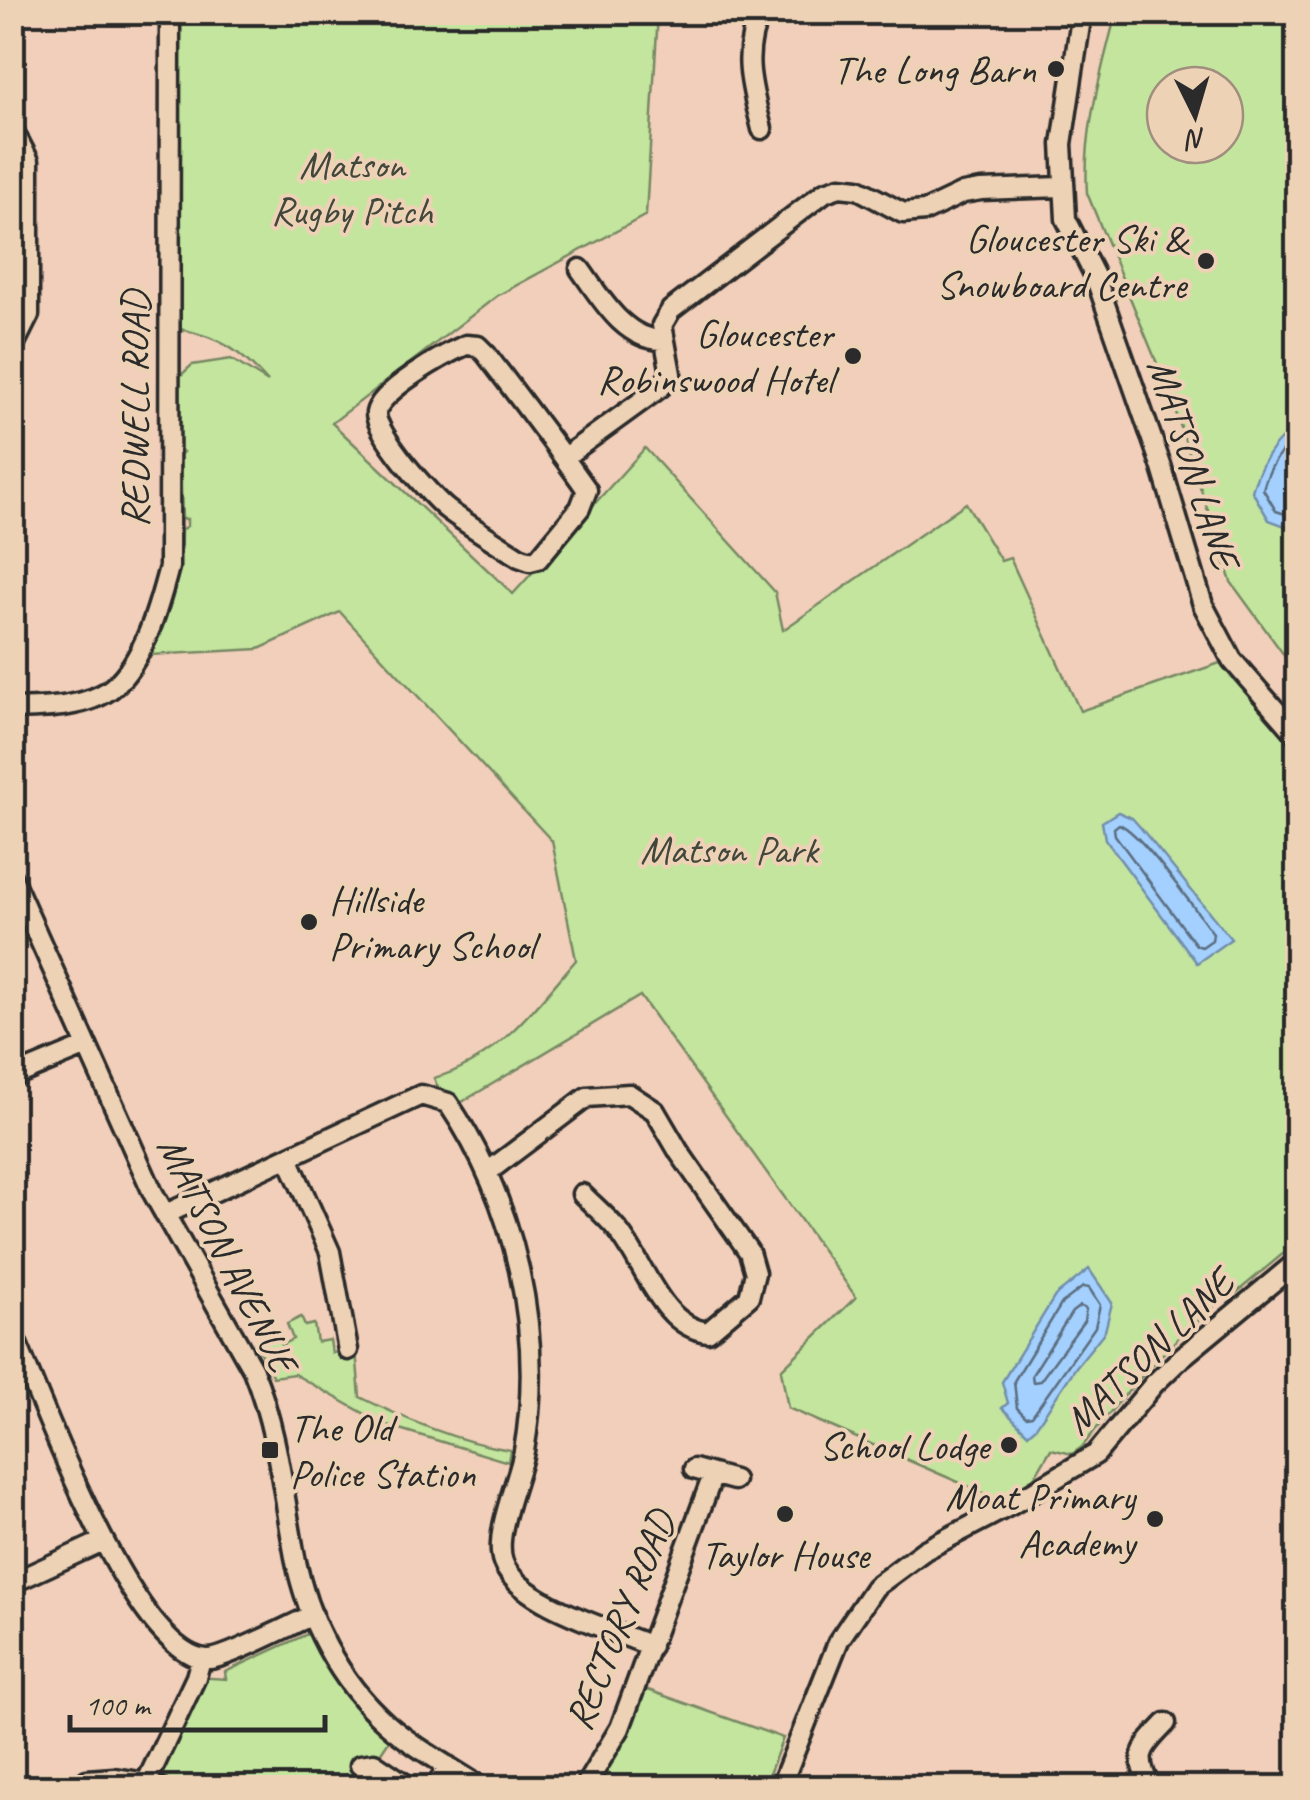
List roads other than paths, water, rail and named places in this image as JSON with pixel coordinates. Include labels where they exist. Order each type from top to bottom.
[{"type":"street","name":"REDWELL ROAD","points":[[12,709],[78,704],[112,688],[137,656],[158,612],[169,567],[170,12]]},
{"type":"street","points":[[761,12],[748,54],[748,112],[762,129]]},
{"type":"street","name":"MATSON LANE","points":[[1082,12],[1062,144],[1066,219],[1096,276],[1161,465],[1202,605],[1232,660],[1298,736]]},
{"type":"street","points":[[12,128],[29,161],[29,316],[12,348]]},
{"type":"street","points":[[566,456],[661,386],[671,374],[662,325],[671,310],[824,192],[840,187],[858,189],[903,212],[925,210],[963,193],[981,190],[1062,187]]},
{"type":"street","points":[[580,269],[602,301],[634,334],[647,340],[663,340]]},
{"type":"street","points":[[466,345],[478,346],[566,456],[586,490],[584,500],[538,559],[530,560],[519,557],[445,508],[380,430],[376,414],[388,393],[447,353],[466,345]]},
{"type":"street","name":"MATSON AVENUE","points":[[12,878],[166,1214],[254,1370],[265,1398],[284,1477],[296,1560],[313,1616],[334,1661],[385,1722],[482,1788]]},
{"type":"street","points":[[12,1077],[88,1046]]},
{"type":"street","points":[[488,1171],[588,1097],[629,1094],[654,1111],[749,1252],[755,1273],[749,1297],[708,1332],[693,1330],[670,1312],[618,1229],[582,1194]]},
{"type":"street","points":[[166,1214],[421,1095],[448,1104],[488,1171],[515,1252],[527,1333],[526,1436],[501,1540],[503,1562],[528,1594],[650,1646]]},
{"type":"street","points":[[288,1158],[330,1252],[348,1350]]},
{"type":"street","name":"MATSON LANE","points":[[780,1788],[829,1661],[875,1587],[925,1550],[1012,1505],[1096,1454],[1154,1384],[1182,1357],[1298,1261]]},
{"type":"street","points":[[12,1332],[103,1540],[129,1589],[182,1650],[201,1659],[220,1657],[313,1616]]},
{"type":"street","points":[[694,1469],[734,1480]]},
{"type":"street","name":"RECTORY ROAD","points":[[584,1788],[620,1728],[713,1475]]},
{"type":"street","points":[[12,1583],[103,1540]]},
{"type":"street","points":[[80,1788],[87,1780],[114,1778],[153,1785],[201,1659]]},
{"type":"street","points":[[1151,1788],[1140,1766],[1140,1754],[1166,1723]]},
{"type":"street","points":[[360,1765],[374,1763],[411,1788]]},
{"type":"street","points":[[435,1788],[448,1766]]},
{"type":"water","points":[[1297,427],[1298,527],[1293,529],[1269,520],[1252,491],[1268,454]]},
{"type":"water","points":[[1118,812],[1132,818],[1231,939],[1197,963],[1105,839],[1102,822]]},
{"type":"water","points":[[1089,1269],[1112,1303],[1105,1331],[1028,1434],[1002,1408],[1008,1403],[1002,1382],[1055,1296]]},
{"type":"place","name":"The Long Barn","points":[[1056,69]]},
{"type":"place","name":"Gloucester Ski & Snowboard Centre","points":[[1206,261]]},
{"type":"place","name":"Gloucester Robinswood Hotel","points":[[853,356]]},
{"type":"place","name":"Hillside Primary School","points":[[309,922]]},
{"type":"place","name":"School Lodge","points":[[1009,1445]]},
{"type":"place","name":"The Old Police Station","points":[[270,1450]]},
{"type":"place","name":"Taylor House","points":[[785,1514]]},
{"type":"place","name":"Moat Primary Academy","points":[[1155,1519]]},
{"type":"park label","name":"Matson Rugby Pitch","points":[[352,187]]},
{"type":"park label","name":"Matson Park","points":[[729,849]]}]
